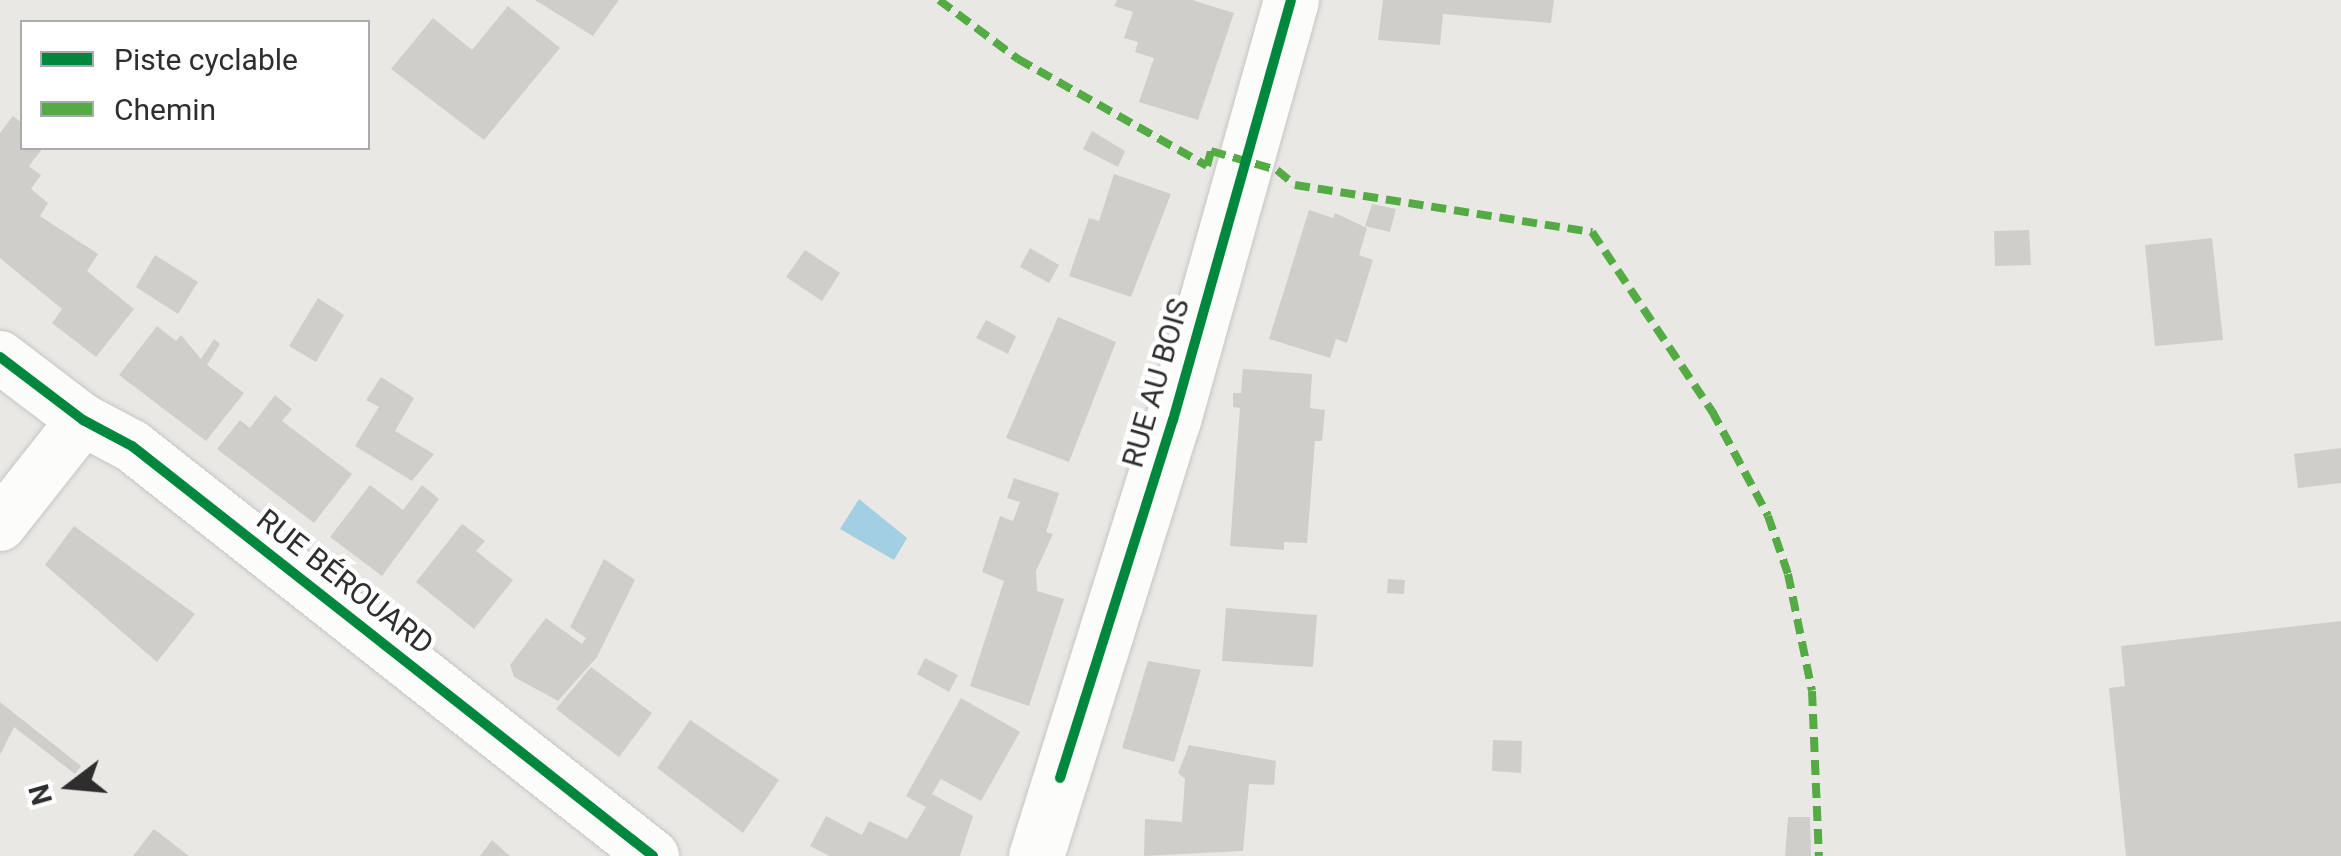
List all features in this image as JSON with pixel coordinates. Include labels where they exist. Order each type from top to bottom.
[{"type":"main road","name":"RUE AU BOIS","points":[[1036,856],[1173,420],[1291,0]]},
{"type":"street","name":"RUE BÉROUARD","points":[[0,356],[82,420],[132,446],[653,856]]},
{"type":"street","points":[[0,526],[82,420]]},
{"type":"water","points":[[859,499],[907,538],[894,560],[840,529]]},
{"type":"building","points":[[535,0],[619,0],[593,36]]},
{"type":"building","points":[[1117,0],[1192,0],[1234,13],[1198,120],[1139,102],[1154,58],[1135,52],[1138,42],[1124,38],[1133,12],[1114,6]]},
{"type":"building","points":[[1383,0],[1554,0],[1551,23],[1443,14],[1440,45],[1378,40]]},
{"type":"building","points":[[508,6],[560,48],[484,140],[391,69],[433,18],[472,50]]},
{"type":"building","points":[[13,116],[20,121],[20,150],[41,150],[29,166],[41,175],[31,189],[48,203],[40,216],[98,254],[87,271],[134,309],[96,357],[52,323],[62,309],[0,258],[0,133]]},
{"type":"building","points":[[1092,131],[1125,151],[1118,167],[1083,149]]},
{"type":"building","points":[[1114,174],[1171,194],[1131,297],[1069,276],[1089,218],[1099,221]]},
{"type":"building","points":[[1372,204],[1396,209],[1390,232],[1365,226]]},
{"type":"building","points":[[1309,210],[1333,218],[1335,213],[1367,228],[1359,255],[1373,260],[1347,343],[1336,339],[1330,358],[1269,339]]},
{"type":"building","points":[[2029,230],[2031,265],[1995,266],[1994,231]]},
{"type":"building","points":[[2212,238],[2223,340],[2155,346],[2145,245]]},
{"type":"building","points":[[1030,248],[1059,265],[1049,283],[1020,267]]},
{"type":"building","points":[[805,250],[840,273],[822,301],[786,277]]},
{"type":"building","points":[[155,255],[198,282],[178,314],[136,287]]},
{"type":"building","points":[[318,298],[344,315],[316,362],[289,346]]},
{"type":"building","points":[[1058,317],[1116,342],[1069,462],[1006,438]]},
{"type":"building","points":[[986,320],[1016,336],[1008,354],[976,338]]},
{"type":"building","points":[[157,326],[176,341],[181,335],[201,359],[214,339],[220,344],[207,365],[244,393],[206,441],[119,375]]},
{"type":"building","points":[[1243,369],[1312,374],[1310,408],[1325,410],[1322,441],[1315,441],[1307,543],[1284,542],[1284,550],[1230,546],[1240,408],[1233,407],[1233,393],[1241,393]]},
{"type":"building","points":[[381,377],[414,398],[395,431],[434,454],[412,481],[355,446],[379,407],[366,400]]},
{"type":"building","points":[[275,395],[292,409],[282,421],[352,474],[314,523],[217,449],[240,420],[250,428]]},
{"type":"building","points":[[2341,448],[2341,483],[2298,488],[2294,454]]},
{"type":"building","points":[[1014,478],[1059,493],[1046,532],[1053,534],[1036,571],[1037,591],[1064,599],[1029,706],[970,686],[1004,581],[982,572],[1000,516],[1013,521],[1020,502],[1007,498]]},
{"type":"building","points":[[370,485],[403,510],[422,485],[439,499],[382,576],[330,537]]},
{"type":"building","points":[[462,524],[485,541],[476,551],[513,580],[474,629],[416,582]]},
{"type":"building","points":[[74,526],[195,614],[157,662],[45,565]]},
{"type":"building","points":[[604,559],[635,580],[597,657],[558,701],[514,677],[510,665],[546,618],[582,644],[586,638],[570,627]]},
{"type":"building","points":[[1388,579],[1405,580],[1404,594],[1387,593]]},
{"type":"building","points":[[1226,608],[1317,615],[1313,667],[1222,661]]},
{"type":"building","points":[[2341,621],[2341,856],[2126,856],[2109,688],[2125,686],[2121,646]]},
{"type":"building","points":[[925,658],[958,675],[949,692],[917,674]]},
{"type":"building","points":[[1148,661],[1201,670],[1174,762],[1122,748]]},
{"type":"building","points":[[591,667],[652,713],[619,757],[556,709]]},
{"type":"building","points":[[961,698],[1020,732],[981,801],[941,779],[932,794],[973,816],[960,856],[829,856],[810,846],[826,816],[862,835],[869,821],[907,839],[926,807],[906,796]]},
{"type":"building","points":[[0,702],[81,766],[75,774],[14,727],[0,755]]},
{"type":"building","points":[[690,720],[779,780],[743,833],[657,768]]},
{"type":"building","points":[[1493,740],[1522,741],[1521,773],[1492,771]]},
{"type":"building","points":[[1189,745],[1276,761],[1274,785],[1249,784],[1243,851],[1144,856],[1145,819],[1182,822],[1185,779],[1178,773]]},
{"type":"building","points":[[1788,817],[1810,817],[1811,856],[1785,856]]},
{"type":"building","points":[[154,829],[189,856],[133,856]]},
{"type":"building","points":[[492,840],[510,856],[480,856]]},
{"type":"marked path","points":[[939,0],[1018,59],[1207,166],[1211,151],[1277,170],[1295,185],[1592,232],[1712,411],[1768,516],[1788,574],[1812,691],[1819,856]]},
{"type":"cycle path","points":[[1060,778],[1173,420],[1291,0]]},
{"type":"cycle path","points":[[0,357],[83,420],[132,446],[653,856]]}]
